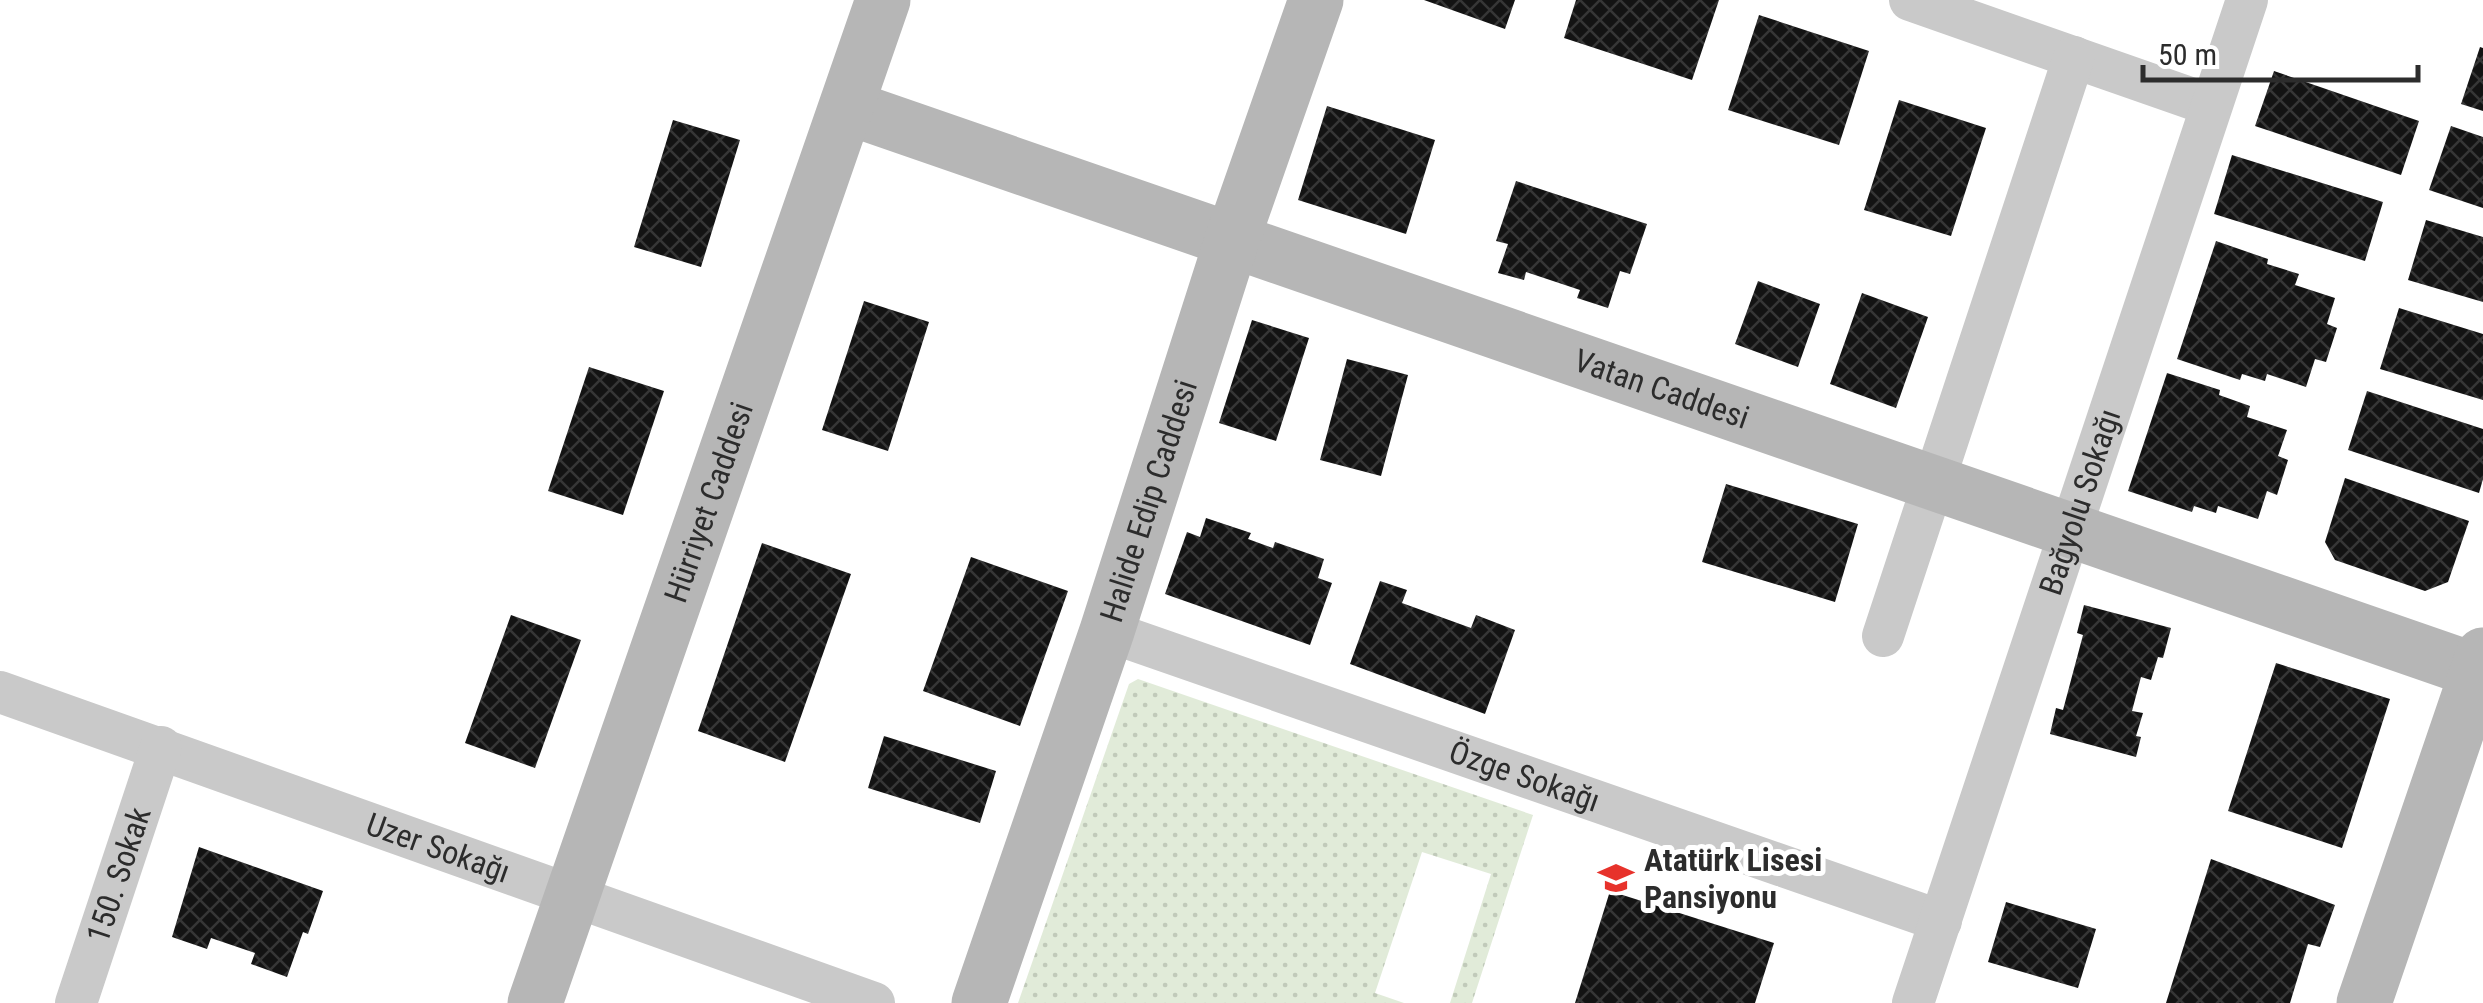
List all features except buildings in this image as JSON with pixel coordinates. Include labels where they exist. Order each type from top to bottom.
[{"type":"street","name":"Hürriyet Caddesi","points":[[535,1003],[883,0]]},
{"type":"street","name":"Halide Edip Caddesi","points":[[979,1003],[1107,632],[1232,240],[1316,0]]},
{"type":"street","points":[[1910,0],[2210,105]]},
{"type":"street","name":"Bağyolu Sokağı","points":[[1913,1003],[2247,0]]},
{"type":"street","points":[[1883,636],[2074,58]]},
{"type":"street","name":"Vatan Caddesi","points":[[847,107],[2071,530],[2480,663]]},
{"type":"street","name":"Özge Sokağı","points":[[1107,632],[1940,921]]},
{"type":"street","points":[[2364,1003],[2480,663]]},
{"type":"street","name":"Uzer Sokağı","points":[[0,692],[874,1003]]},
{"type":"street","name":"150. Sokak","points":[[76,1003],[161,747]]},
{"type":"green space","points":[[1138,679],[1533,815],[1472,1003],[1450,1003],[1491,874],[1422,852],[1375,993],[1404,1003],[1018,1003],[1129,684]]},
{"type":"place","name":"Atatürk Lisesi Pansiyonu","points":[[1616,878]]}]
